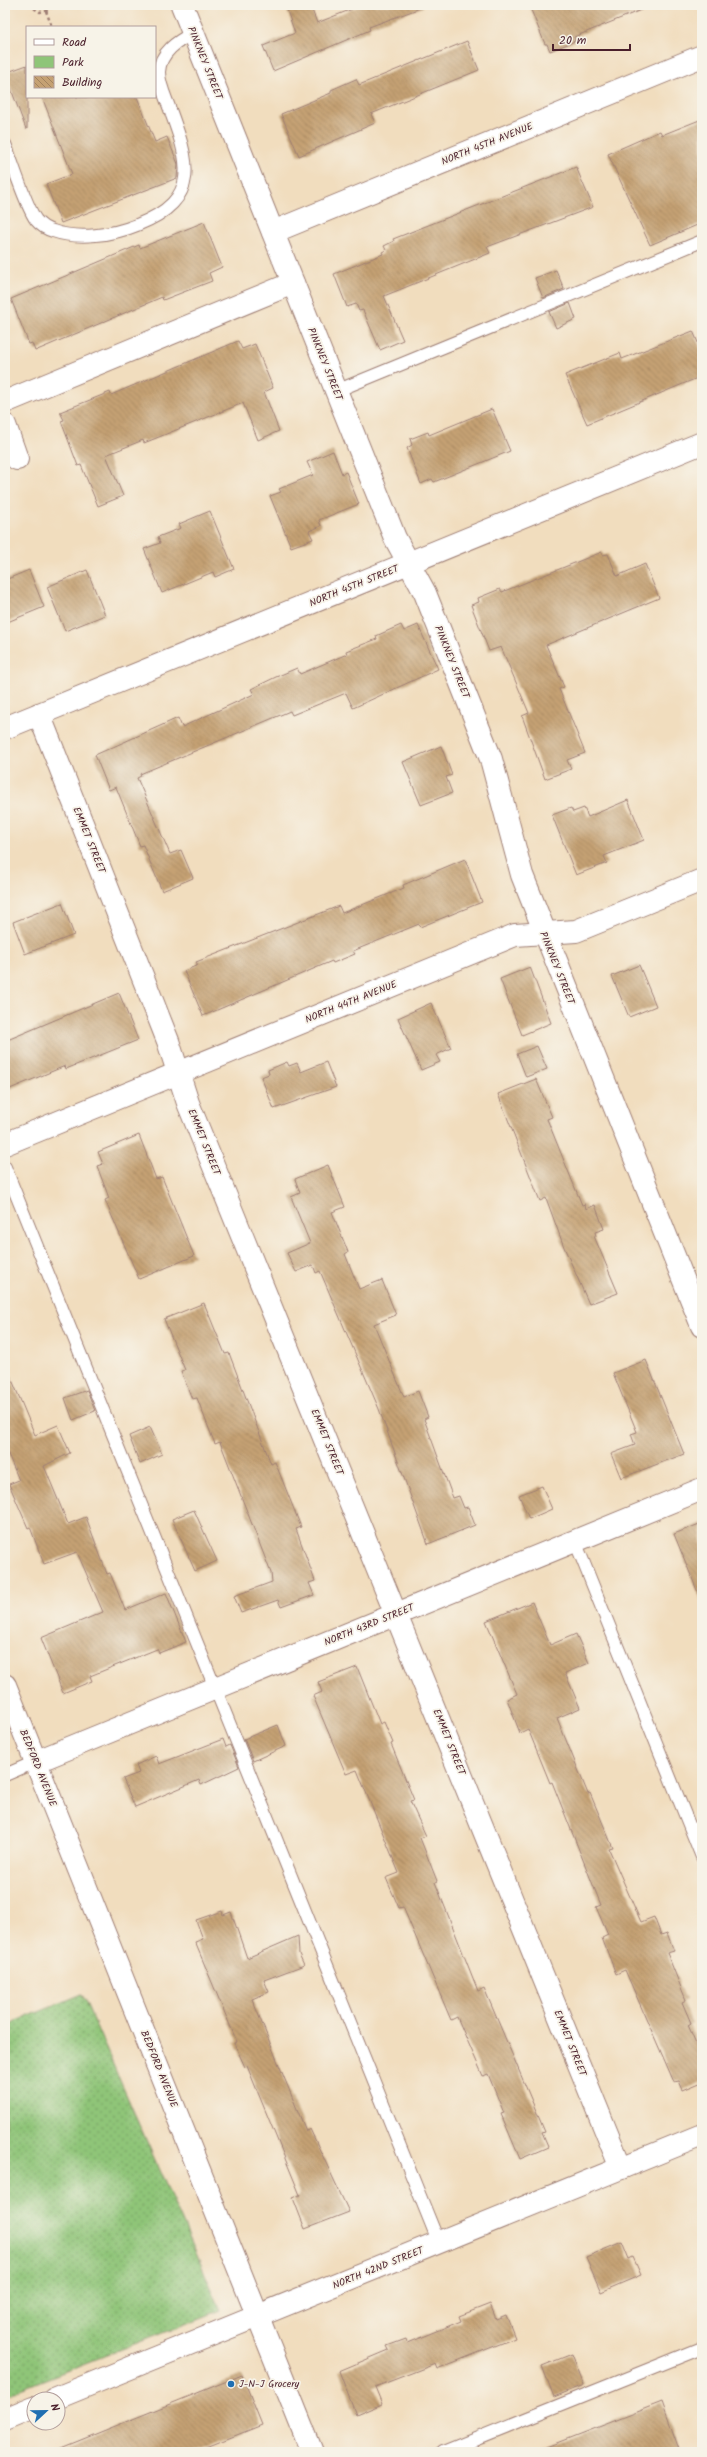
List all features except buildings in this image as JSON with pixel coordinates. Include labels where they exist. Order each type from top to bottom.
[{"type":"street","name":"PINKNEY STREET","points":[[182,5],[395,538],[425,593],[491,759],[522,875],[543,933],[696,1294],[702,1326]]},
{"type":"street","name":"NORTH 45TH AVENUE","points":[[273,232],[702,56]]},
{"type":"street","points":[[5,402],[293,283]]},
{"type":"street","points":[[5,425],[17,459]]},
{"type":"street","name":"NORTH 45TH STREET","points":[[5,728],[702,443]]},
{"type":"street","name":"EMMET STREET","points":[[39,714],[179,1073],[188,1103],[621,2168]]},
{"type":"street","name":"NORTH 44TH AVENUE","points":[[5,1144],[515,935],[576,931],[702,880]]},
{"type":"street","name":"NORTH 43RD STREET","points":[[36,1762],[396,1613],[702,1489]]},
{"type":"street","name":"BEDFORD AVENUE","points":[[5,1685],[312,2452]]},
{"type":"street","name":"NORTH 42ND STREET","points":[[66,2394],[702,2135]]},
{"type":"street","points":[[5,2419],[26,2410]]},
{"type":"lane","points":[[5,144],[35,219],[45,229],[58,233],[82,235],[107,233],[128,229],[148,221],[172,203],[184,188],[188,166],[182,140],[162,86],[159,71],[167,51],[176,43],[193,33]]},
{"type":"lane","points":[[336,391],[702,241]]},
{"type":"lane","points":[[5,1167],[439,2243]]},
{"type":"lane","points":[[575,1541],[702,1857]]},
{"type":"lane","points":[[5,1775],[36,1762]]},
{"type":"lane","points":[[443,2452],[702,2348]]},
{"type":"path","points":[[29,5],[36,11],[46,11],[53,5]]},
{"type":"path","points":[[46,11],[52,26]]},
{"type":"green space","points":[[82,1994],[221,2310],[5,2395],[5,2026]]},
{"type":"place","name":"J-N-J Grocery","points":[[231,2384]]}]
